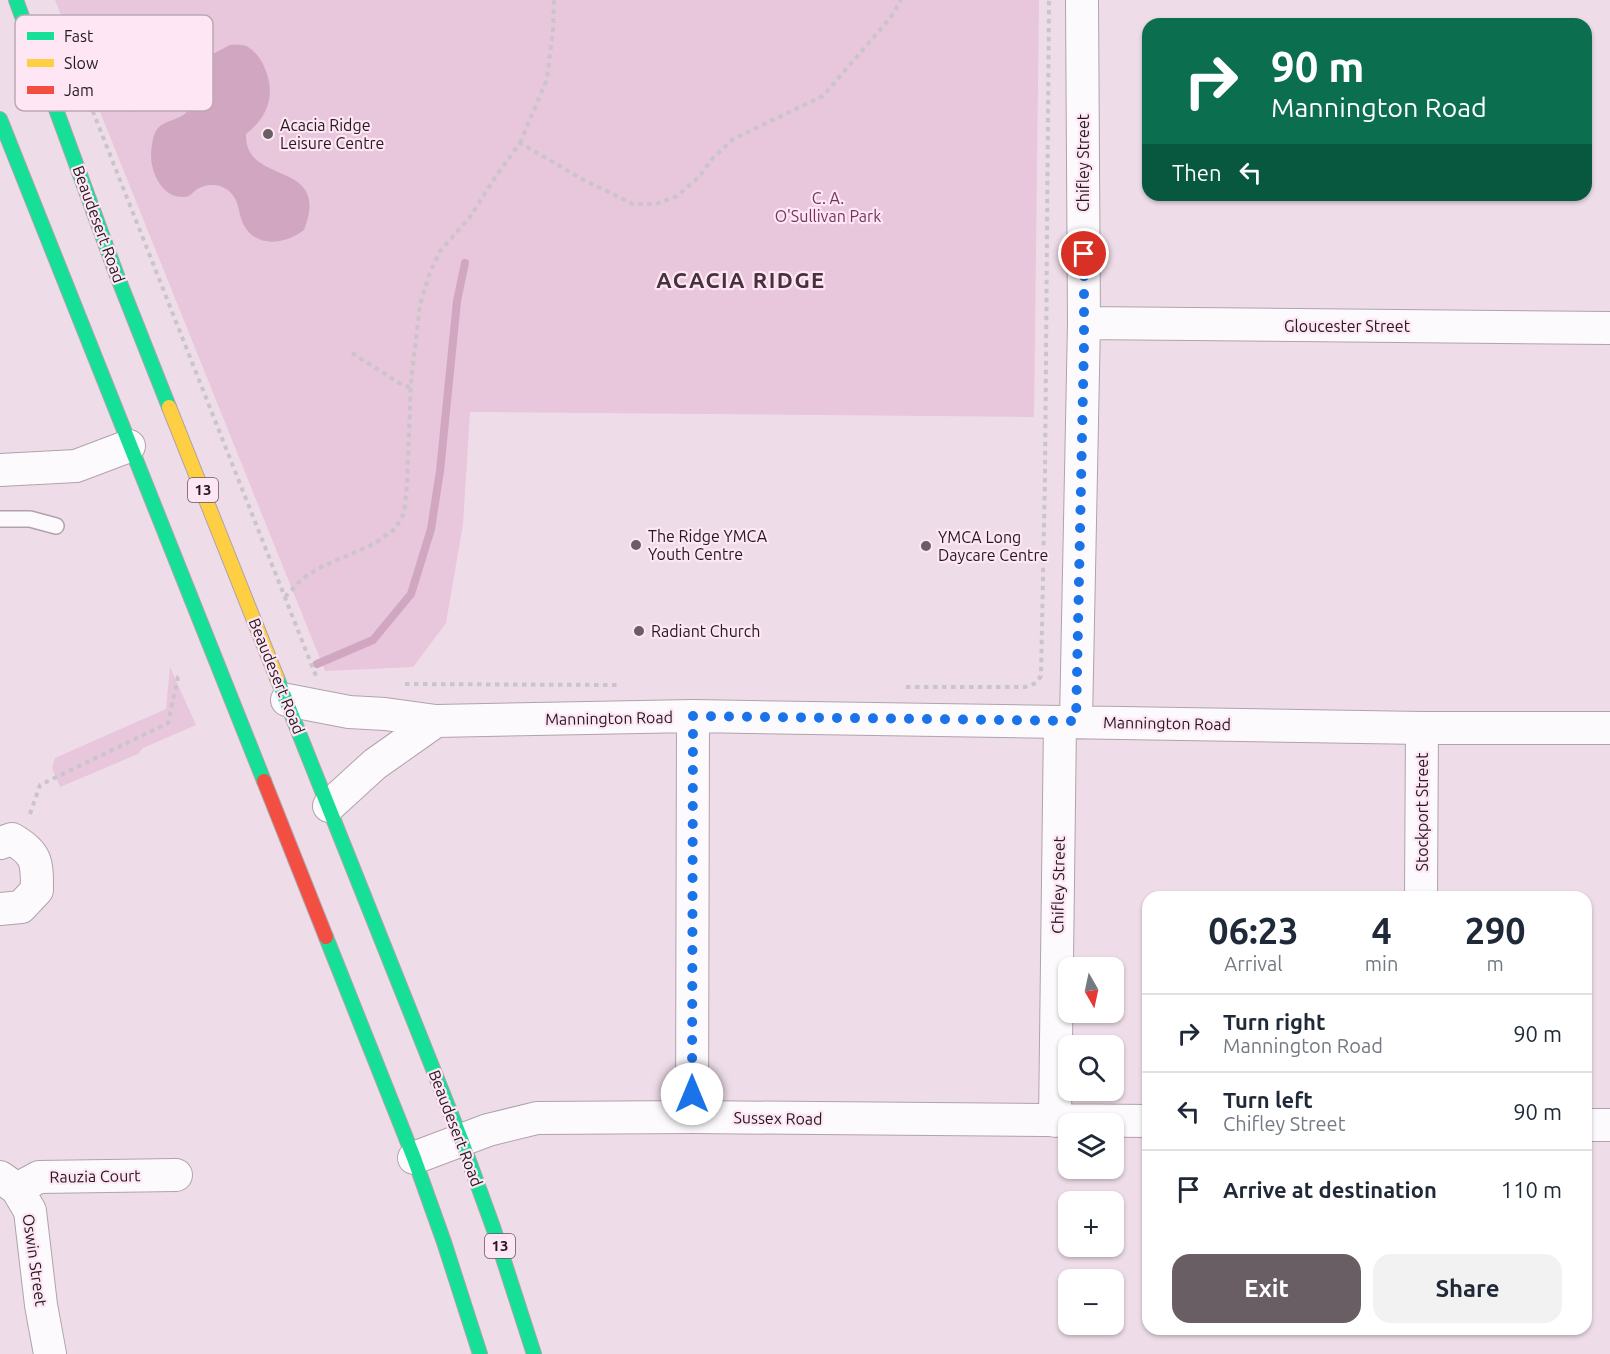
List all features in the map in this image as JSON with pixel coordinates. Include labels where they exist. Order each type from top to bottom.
[{"type":"highway","name":"Beaudesert Road","points":[[16,0],[21,15]]},
{"type":"highway","name":"Beaudesert Road","points":[[57,111],[116,273],[461,1139],[501,1250],[534,1354]]},
{"type":"highway","points":[[0,119],[414,1158],[480,1354]]},
{"type":"street","name":"Chifley Street","points":[[1055,1121],[1084,324],[1082,0]]},
{"type":"street","name":"Gloucester Street","points":[[1084,324],[1610,328]]},
{"type":"street","points":[[0,470],[76,466],[129,446]]},
{"type":"street","name":"Mannington Road","points":[[287,700],[349,712],[436,721],[693,716],[1422,728],[1610,728]]},
{"type":"street","points":[[692,1118],[693,716]]},
{"type":"street","points":[[329,806],[375,764],[436,721]]},
{"type":"street","name":"Stockport Street","points":[[1421,891],[1422,728]]},
{"type":"street","points":[[0,909],[21,907],[37,890],[37,868],[29,849],[9,843]]},
{"type":"street","name":"Sussex Road","points":[[414,1158],[461,1139],[518,1121],[537,1118],[1142,1121]]},
{"type":"street","points":[[1592,1125],[1610,1125]]},
{"type":"street","name":"Rauzia Court","points":[[8,1183],[39,1177],[176,1174]]},
{"type":"street","name":"Oswin Street","points":[[8,1183],[30,1211],[41,1305],[50,1354]]},
{"type":"lane","points":[[0,519],[30,519],[56,526]]},
{"type":"path","points":[[285,597],[303,578],[321,567],[374,544],[395,529],[404,513],[411,387],[420,305],[429,275],[440,251],[470,217],[520,143],[547,79],[554,0]]},
{"type":"path","points":[[520,143],[582,179],[633,204],[656,204],[677,196],[699,177],[713,158],[733,139],[822,96],[891,17],[901,0]]},
{"type":"path","points":[[895,686],[1025,687],[1036,683],[1041,676],[1049,0]]},
{"type":"path","points":[[93,111],[316,677],[324,681]]},
{"type":"path","points":[[352,353],[404,386],[411,387]]},
{"type":"path","points":[[9,843],[40,785],[168,723],[180,676]]},
{"type":"path","points":[[403,684],[623,685]]},
{"type":"green space","name":"C. A. O'Sullivan Park","points":[[55,0],[1039,0],[1034,417],[470,412],[463,524],[446,623],[413,667],[325,671],[100,111],[213,111],[213,15],[61,15]]},
{"type":"green space","points":[[170,667],[196,725],[143,748],[138,754],[60,787],[52,768],[55,758],[166,709]]},
{"type":"shaded area","points":[[230,45],[244,45],[254,51],[262,62],[268,78],[270,96],[265,113],[246,134],[249,150],[258,161],[297,182],[306,192],[309,207],[304,230],[288,239],[270,242],[254,236],[242,221],[235,198],[226,189],[213,185],[204,186],[188,196],[176,196],[164,189],[153,169],[151,154],[153,141],[161,125],[186,111],[213,111],[213,54]]},
{"type":"waterway","points":[[317,664],[373,640],[411,594],[431,529],[440,471],[457,301],[465,263]]},
{"type":"traffic: fast","points":[[16,0],[21,15]]},
{"type":"traffic: fast","points":[[57,111],[116,273],[169,407]]},
{"type":"traffic: fast","points":[[0,119],[264,781]]},
{"type":"traffic: fast","points":[[277,678],[461,1139],[493,1227],[534,1354]]},
{"type":"traffic: fast","points":[[326,937],[414,1158],[480,1354]]},
{"type":"traffic: slow","points":[[169,407],[277,678]]},
{"type":"traffic: jam","points":[[264,781],[326,937]]},
{"type":"place","name":"Acacia Ridge Leisure Centre","points":[[268,134]]},
{"type":"place","name":"The Ridge YMCA Youth Centre","points":[[636,545]]},
{"type":"place","name":"YMCA Long Daycare Centre","points":[[926,546]]},
{"type":"place","name":"Radiant Church","points":[[639,631]]},
{"type":"district","name":"ACACIA RIDGE","points":[[741,280]]},
{"type":"route","points":[[692,1094],[693,716],[1076,721],[1084,254]]}]
